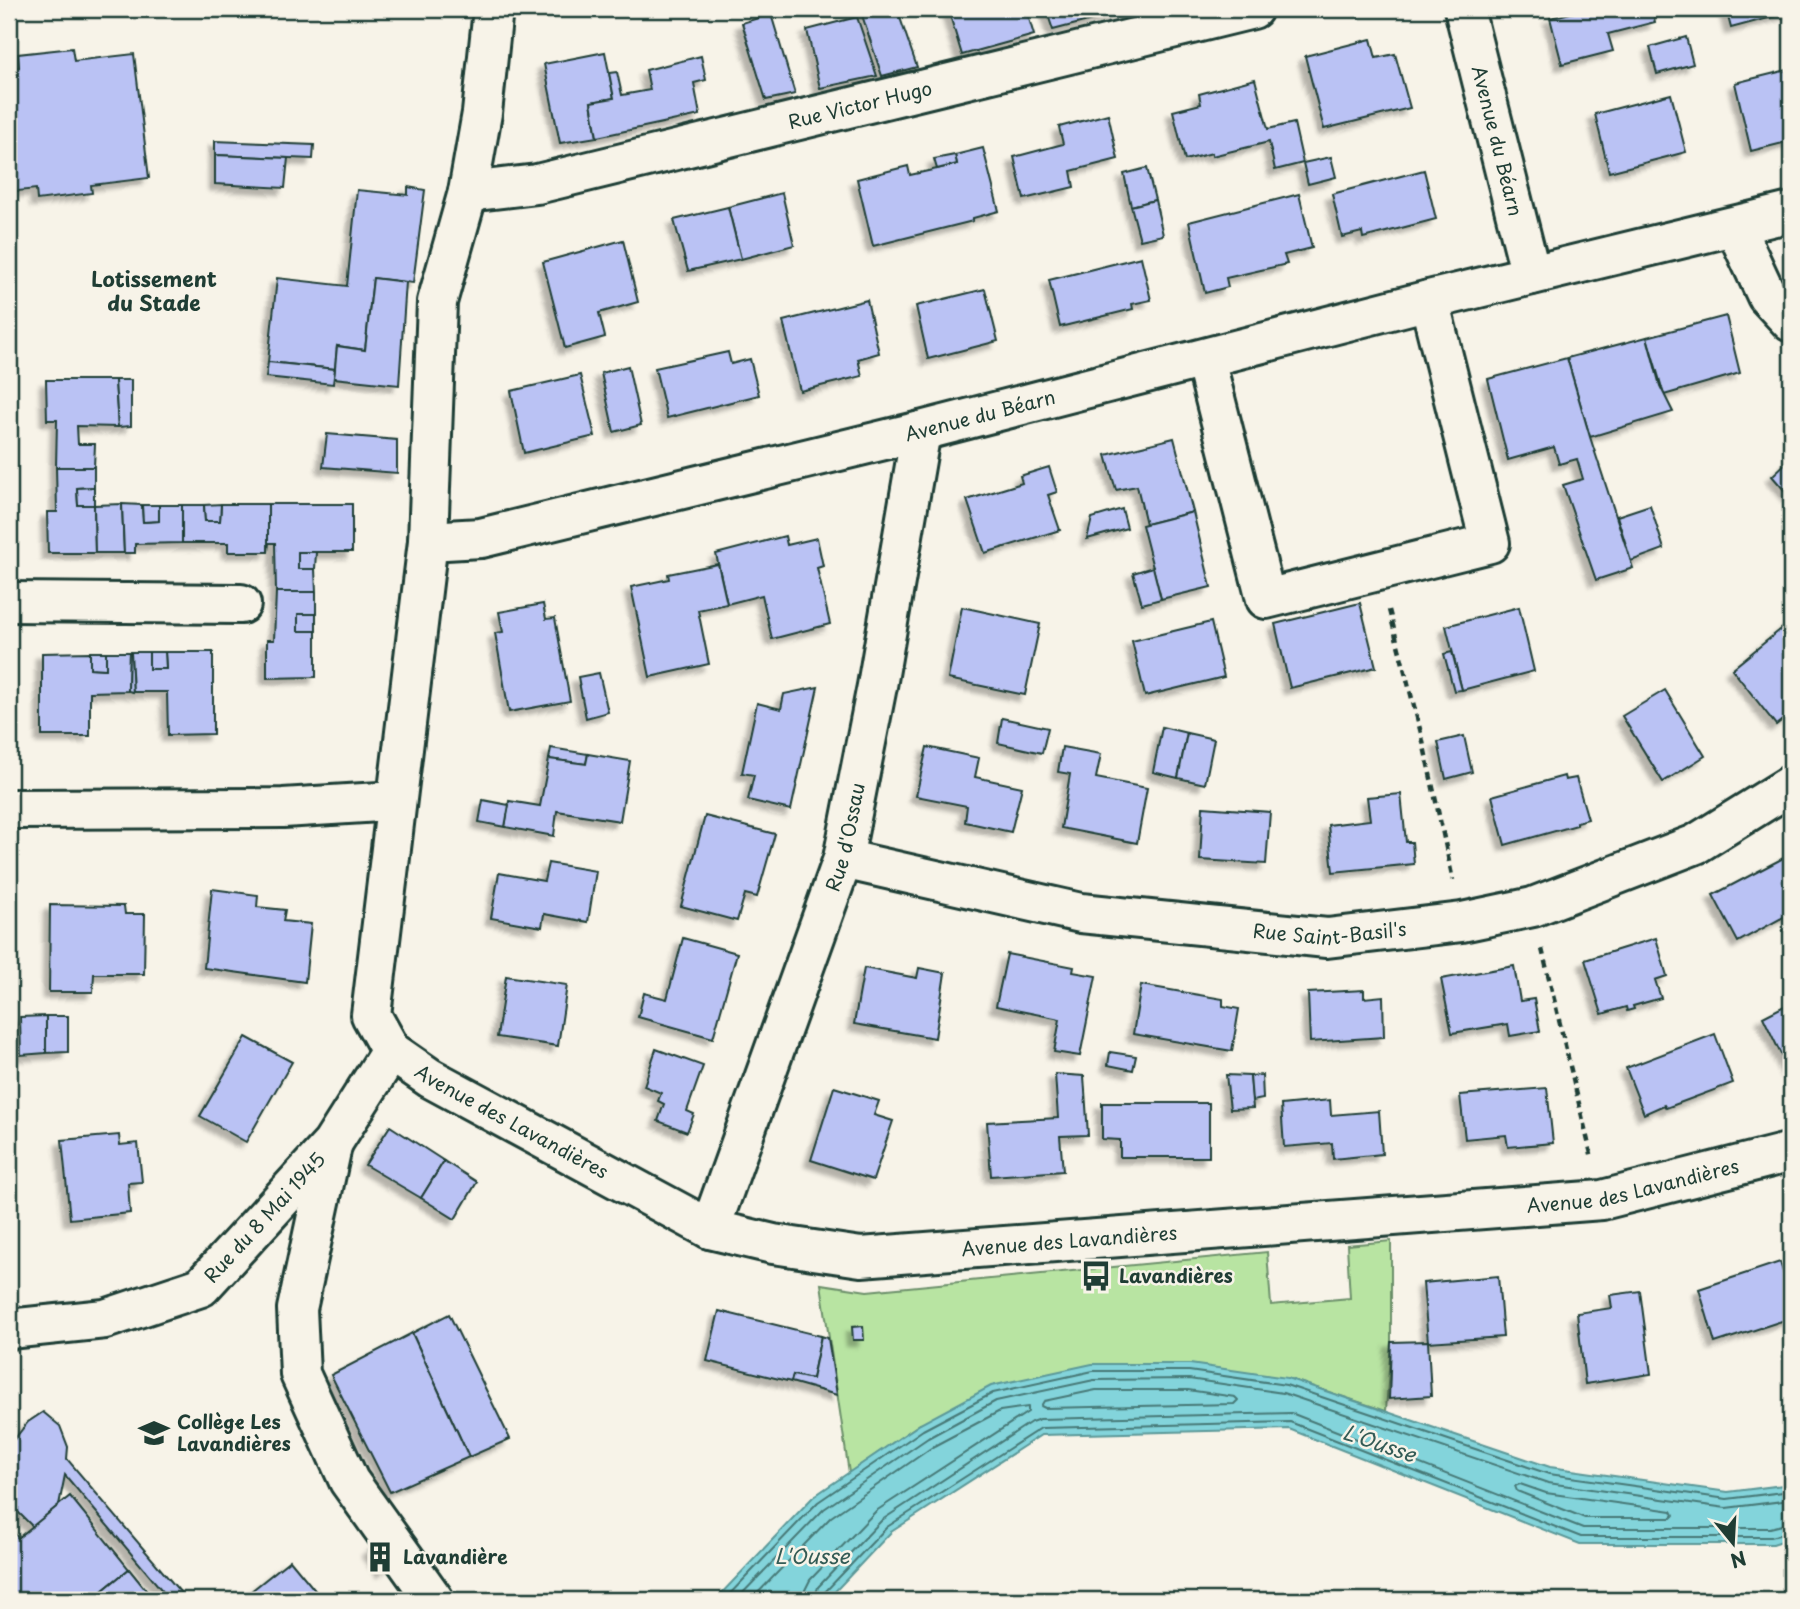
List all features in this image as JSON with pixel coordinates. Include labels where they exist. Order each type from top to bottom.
[{"type":"street","points":[[391,1051],[372,1015],[428,541],[437,302],[468,192],[482,113],[493,9]]},
{"type":"street","name":"Rue Victor Hugo","points":[[468,192],[537,184],[1253,9]]},
{"type":"street","name":"Avenue du Béarn","points":[[1464,9],[1531,275]]},
{"type":"street","name":"Avenue du Béarn","points":[[428,541],[481,538],[921,431],[1429,300],[1791,212]]},
{"type":"street","points":[[1735,227],[1767,296],[1791,323]]},
{"type":"street","points":[[1205,359],[1266,599],[1490,542],[1429,300]]},
{"type":"street","name":"Rue d'Ossau","points":[[710,1228],[843,859],[877,687],[921,431]]},
{"type":"street","points":[[9,602],[241,604]]},
{"type":"street","name":"Rue Saint-Basil's","points":[[843,859],[1081,913],[1327,938],[1462,922],[1533,907],[1696,844],[1791,785]]},
{"type":"street","points":[[9,809],[283,808],[396,801]]},
{"type":"street","name":"Rue du 8 Mai 1945","points":[[9,1329],[105,1319],[201,1287],[332,1144],[391,1051]]},
{"type":"street","name":"Avenue des Lavandières","points":[[391,1051],[430,1078],[710,1228],[773,1244],[861,1257],[1602,1200],[1791,1152]]},
{"type":"street","points":[[332,1144],[298,1309],[300,1374],[349,1481],[434,1600]]},
{"type":"path","points":[[1379,571],[1422,737],[1462,922]]},
{"type":"path","points":[[1533,907],[1602,1200]]},
{"type":"green space","points":[[1391,1241],[1391,1342],[1386,1411],[1287,1378],[920,1424],[849,1473],[821,1284],[867,1291],[1267,1252],[1271,1305],[1350,1298],[1347,1245]]},
{"type":"water","name":"L'Ousse","points":[[1092,1364],[1190,1364],[1287,1378],[1550,1467],[1728,1492],[1791,1484],[1791,1538],[1773,1544],[1580,1544],[1289,1429],[1041,1435],[891,1532],[827,1600],[715,1600],[813,1497],[920,1424],[991,1386]]},
{"type":"building","points":[[860,9],[897,9],[917,67],[882,76]]},
{"type":"building","points":[[948,9],[1026,9],[1034,35],[962,55]]},
{"type":"building","points":[[1046,9],[1080,9],[1084,22],[1053,30]]},
{"type":"building","points":[[1080,9],[1115,9],[1117,13],[1084,22]]},
{"type":"building","points":[[1587,9],[1652,9],[1655,22],[1608,34],[1613,51],[1562,64],[1550,18]]},
{"type":"building","points":[[1726,9],[1791,9],[1791,12],[1731,28]]},
{"type":"building","points":[[771,14],[795,94],[766,100],[742,23]]},
{"type":"building","points":[[857,17],[877,76],[820,88],[807,30]]},
{"type":"building","points":[[1686,37],[1693,64],[1657,74],[1650,47]]},
{"type":"building","points":[[1371,39],[1376,58],[1395,54],[1410,108],[1324,129],[1305,56]]},
{"type":"building","points":[[72,48],[74,61],[134,54],[149,178],[91,185],[92,193],[37,200],[36,189],[9,192],[9,68],[19,67],[18,54]]},
{"type":"building","points":[[605,52],[614,98],[591,102],[597,137],[560,143],[544,64]]},
{"type":"building","points":[[701,56],[706,80],[694,83],[700,115],[597,137],[591,102],[614,98],[609,73],[617,72],[622,95],[650,90],[646,70]]},
{"type":"building","points":[[1791,69],[1791,141],[1751,151],[1735,83]]},
{"type":"building","points":[[1255,79],[1268,129],[1294,123],[1303,163],[1275,170],[1269,142],[1185,160],[1173,111],[1201,104],[1199,94]]},
{"type":"building","points":[[1671,94],[1686,152],[1609,172],[1595,114]]},
{"type":"building","points":[[1108,114],[1118,159],[1071,171],[1074,187],[1024,199],[1014,157],[1063,144],[1059,127]]},
{"type":"building","points":[[215,141],[314,145],[313,159],[215,155]]},
{"type":"building","points":[[983,148],[999,211],[973,218],[973,221],[873,246],[857,179],[908,166],[910,175],[937,169],[957,164],[955,155]]},
{"type":"building","points":[[215,155],[288,158],[285,188],[215,184]]},
{"type":"building","points":[[955,155],[957,164],[937,169],[934,159]]},
{"type":"building","points":[[1331,157],[1336,177],[1308,184],[1303,163]]},
{"type":"building","points":[[1147,168],[1155,200],[1131,206],[1124,174]]},
{"type":"building","points":[[1424,170],[1436,219],[1363,238],[1362,232],[1342,237],[1332,194]]},
{"type":"building","points":[[408,187],[425,190],[413,283],[373,278],[365,350],[337,346],[335,369],[268,362],[277,278],[347,286],[357,190],[408,195]]},
{"type":"building","points":[[782,193],[794,245],[741,259],[728,207]]},
{"type":"building","points":[[1299,194],[1312,248],[1284,255],[1287,264],[1226,278],[1228,287],[1205,293],[1189,222]]},
{"type":"building","points":[[1155,200],[1163,235],[1140,240],[1131,206]]},
{"type":"building","points":[[728,207],[741,259],[688,271],[674,220]]},
{"type":"building","points":[[623,240],[638,302],[599,313],[605,337],[565,348],[543,262]]},
{"type":"building","points":[[1141,257],[1151,300],[1132,304],[1133,309],[1060,327],[1049,280]]},
{"type":"building","points":[[373,278],[406,282],[399,385],[334,378],[337,346],[365,350]]},
{"type":"building","points":[[985,289],[998,341],[928,359],[916,306]]},
{"type":"building","points":[[867,300],[879,353],[858,359],[862,376],[800,391],[783,321]]},
{"type":"building","points":[[1726,316],[1740,373],[1664,395],[1647,337]]},
{"type":"building","points":[[1647,337],[1660,386],[1673,412],[1590,437],[1567,358]]},
{"type":"building","points":[[728,352],[731,364],[750,359],[759,395],[667,418],[655,368]]},
{"type":"building","points":[[1567,358],[1633,568],[1596,580],[1563,485],[1583,479],[1577,459],[1559,464],[1554,447],[1508,460],[1488,379]]},
{"type":"building","points":[[268,362],[335,369],[333,384],[266,377]]},
{"type":"building","points":[[628,366],[641,425],[614,432],[601,373]]},
{"type":"building","points":[[580,375],[595,436],[524,453],[511,391]]},
{"type":"building","points":[[46,380],[115,380],[118,427],[77,426],[78,444],[95,444],[94,467],[56,467],[57,420],[47,420]]},
{"type":"building","points":[[115,380],[131,380],[131,426],[118,427]]},
{"type":"building","points":[[327,434],[397,440],[397,473],[323,467]]},
{"type":"building","points":[[1174,438],[1193,512],[1146,524],[1137,486],[1116,490],[1106,455]]},
{"type":"building","points":[[1791,458],[1791,498],[1772,476]]},
{"type":"building","points":[[56,467],[94,467],[94,487],[77,488],[78,505],[94,505],[95,553],[48,553],[47,512],[57,512]]},
{"type":"building","points":[[1049,467],[1057,492],[1048,495],[1060,530],[985,553],[967,500],[1022,483],[1020,476]]},
{"type":"building","points":[[94,487],[94,505],[78,505],[77,488]]},
{"type":"building","points":[[122,504],[124,553],[95,553],[94,505]]},
{"type":"building","points":[[122,504],[142,505],[143,522],[159,521],[159,505],[182,505],[182,543],[135,544],[135,553],[124,553]]},
{"type":"building","points":[[221,504],[268,504],[268,552],[228,552],[228,543],[182,543],[182,505],[204,505],[205,521],[220,521]]},
{"type":"building","points":[[221,504],[220,521],[205,521],[204,505]]},
{"type":"building","points":[[268,504],[352,504],[352,552],[298,552],[298,569],[315,569],[316,592],[276,592],[275,543],[269,543],[268,552]]},
{"type":"building","points":[[142,505],[159,505],[159,521],[143,522]]},
{"type":"building","points":[[1650,505],[1664,549],[1631,561],[1617,516]]},
{"type":"building","points":[[1122,509],[1127,528],[1087,539],[1092,518]]},
{"type":"building","points":[[1193,512],[1211,587],[1161,599],[1142,525]]},
{"type":"building","points":[[785,536],[787,545],[817,538],[823,566],[817,568],[830,624],[772,639],[762,595],[727,604],[716,554]]},
{"type":"building","points":[[298,552],[316,552],[315,569],[298,569]]},
{"type":"building","points":[[718,564],[727,604],[698,610],[709,664],[650,677],[631,587],[669,579],[668,574]]},
{"type":"building","points":[[1153,567],[1161,599],[1142,604],[1133,573]]},
{"type":"building","points":[[276,592],[316,592],[316,614],[298,614],[298,631],[316,631],[316,677],[267,678],[267,640],[274,640]]},
{"type":"building","points":[[1360,603],[1376,667],[1290,688],[1275,624]]},
{"type":"building","points":[[543,604],[546,619],[555,618],[570,701],[509,712],[495,633],[503,632],[499,612]]},
{"type":"building","points":[[962,607],[1040,624],[1025,695],[948,679]]},
{"type":"building","points":[[1519,607],[1534,671],[1462,690],[1446,626]]},
{"type":"building","points":[[298,614],[316,614],[316,631],[298,631]]},
{"type":"building","points":[[1791,621],[1791,713],[1776,725],[1732,669]]},
{"type":"building","points":[[1211,622],[1224,677],[1145,696],[1132,641]]},
{"type":"building","points":[[90,652],[90,668],[106,669],[106,652],[129,652],[128,691],[90,692],[90,736],[42,736],[42,653]]},
{"type":"building","points":[[90,652],[106,652],[106,669],[90,668]]},
{"type":"building","points":[[131,652],[133,692],[128,691]]},
{"type":"building","points":[[131,652],[149,652],[149,669],[166,669],[165,652],[213,652],[213,734],[168,735],[167,692],[133,692]]},
{"type":"building","points":[[149,652],[165,652],[166,669],[149,669]]},
{"type":"building","points":[[1452,652],[1462,690],[1454,691],[1444,654]]},
{"type":"building","points":[[599,673],[608,712],[586,718],[578,677]]},
{"type":"building","points":[[818,687],[791,810],[748,800],[754,775],[742,773],[757,703],[781,709],[784,694]]},
{"type":"building","points":[[1665,690],[1705,756],[1663,782],[1622,716]]},
{"type":"building","points":[[1002,718],[1048,728],[1042,753],[998,743]]},
{"type":"building","points":[[1162,727],[1187,733],[1178,778],[1153,772]]},
{"type":"building","points":[[1187,733],[1214,739],[1205,784],[1178,778]]},
{"type":"building","points":[[1464,736],[1472,772],[1446,779],[1438,742]]},
{"type":"building","points":[[927,747],[979,758],[975,777],[1022,787],[1011,832],[965,822],[967,806],[916,796]]},
{"type":"building","points":[[1062,747],[1101,754],[1096,778],[1147,788],[1137,843],[1061,828],[1070,774],[1058,772]]},
{"type":"building","points":[[551,748],[588,754],[586,764],[549,759]]},
{"type":"building","points":[[588,754],[630,761],[620,821],[557,811],[554,836],[505,827],[509,801],[540,806],[549,759],[586,764]]},
{"type":"building","points":[[1564,776],[1565,780],[1576,778],[1588,819],[1577,822],[1577,825],[1505,845],[1492,796]]},
{"type":"building","points":[[1401,794],[1406,842],[1412,842],[1414,864],[1333,872],[1328,825],[1370,820],[1367,797]]},
{"type":"building","points":[[483,800],[509,805],[505,827],[479,822]]},
{"type":"building","points":[[1203,807],[1270,812],[1266,864],[1200,860]]},
{"type":"building","points":[[705,816],[775,834],[757,897],[745,894],[737,921],[681,906]]},
{"type":"building","points":[[1791,854],[1791,913],[1738,942],[1713,895]]},
{"type":"building","points":[[548,863],[596,871],[588,922],[544,914],[542,927],[491,918],[499,873],[544,881]]},
{"type":"building","points":[[212,889],[258,895],[257,907],[285,910],[283,921],[311,924],[305,982],[204,968]]},
{"type":"building","points":[[50,905],[124,906],[125,914],[145,914],[144,974],[94,974],[93,992],[49,992]]},
{"type":"building","points":[[683,938],[737,953],[713,1038],[638,1017],[644,993],[667,999]]},
{"type":"building","points":[[1656,938],[1667,976],[1655,980],[1661,998],[1633,1006],[1634,1009],[1627,1011],[1626,1007],[1602,1014],[1585,960]]},
{"type":"building","points":[[1007,954],[1074,967],[1073,972],[1096,976],[1080,1056],[1054,1052],[1060,1019],[996,1006]]},
{"type":"building","points":[[1514,966],[1520,1001],[1534,999],[1540,1031],[1510,1036],[1508,1024],[1452,1033],[1441,979]]},
{"type":"building","points":[[864,968],[917,978],[919,968],[945,973],[935,1038],[854,1024]]},
{"type":"building","points":[[506,976],[567,985],[558,1046],[497,1037]]},
{"type":"building","points":[[1141,985],[1223,999],[1223,1006],[1239,1009],[1232,1051],[1133,1034]]},
{"type":"building","points":[[1364,990],[1364,998],[1383,996],[1384,1037],[1310,1042],[1308,993]]},
{"type":"building","points":[[1788,1004],[1791,1009],[1789,1071],[1763,1017]]},
{"type":"building","points":[[46,1016],[68,1016],[68,1052],[46,1053]]},
{"type":"building","points":[[46,1016],[46,1053],[21,1055],[20,1017]]},
{"type":"building","points":[[1715,1034],[1733,1083],[1644,1114],[1626,1068]]},
{"type":"building","points":[[246,1037],[292,1062],[246,1142],[200,1116]]},
{"type":"building","points":[[656,1049],[703,1066],[687,1111],[694,1114],[687,1132],[658,1121],[664,1104],[658,1101],[661,1093],[644,1086]]},
{"type":"building","points":[[1110,1052],[1136,1056],[1133,1070],[1108,1065]]},
{"type":"building","points":[[1055,1074],[1084,1076],[1088,1135],[1060,1136],[1063,1171],[991,1176],[987,1122],[1058,1118]]},
{"type":"building","points":[[1226,1075],[1250,1076],[1253,1108],[1230,1109]]},
{"type":"building","points":[[1262,1075],[1263,1099],[1252,1101],[1250,1076]]},
{"type":"building","points":[[834,1087],[879,1101],[874,1115],[893,1121],[873,1180],[811,1160]]},
{"type":"building","points":[[1547,1088],[1553,1143],[1508,1147],[1506,1135],[1465,1139],[1460,1095]]},
{"type":"building","points":[[1330,1100],[1331,1115],[1379,1111],[1382,1154],[1333,1159],[1332,1143],[1284,1147],[1281,1105]]},
{"type":"building","points":[[1102,1103],[1209,1103],[1209,1157],[1120,1157],[1120,1140],[1102,1139]]},
{"type":"building","points":[[390,1126],[444,1161],[421,1198],[365,1165]]},
{"type":"building","points":[[119,1135],[120,1145],[138,1143],[142,1182],[128,1183],[130,1213],[70,1219],[62,1140]]},
{"type":"building","points":[[444,1161],[477,1182],[455,1219],[421,1198]]},
{"type":"building","points":[[1780,1262],[1791,1298],[1791,1318],[1715,1343],[1699,1289]]},
{"type":"building","points":[[1498,1276],[1503,1337],[1428,1342],[1423,1283]]},
{"type":"building","points":[[1640,1291],[1651,1374],[1585,1384],[1577,1313],[1612,1308],[1610,1295]]},
{"type":"building","points":[[719,1311],[821,1336],[812,1379],[793,1375],[791,1382],[707,1361]]},
{"type":"building","points":[[449,1314],[510,1439],[469,1457],[412,1333]]},
{"type":"building","points":[[863,1326],[864,1340],[853,1340],[852,1327]]},
{"type":"building","points":[[412,1333],[469,1457],[390,1492],[331,1375]]},
{"type":"building","points":[[821,1336],[828,1338],[837,1395],[791,1382],[793,1375],[812,1379]]},
{"type":"building","points":[[1428,1341],[1431,1396],[1389,1399],[1391,1342]]},
{"type":"building","points":[[43,1412],[60,1426],[68,1447],[67,1459],[187,1600],[170,1600],[65,1475],[59,1505],[33,1527],[13,1507],[9,1501],[9,1446],[28,1422]]},
{"type":"building","points":[[70,1496],[129,1569],[91,1600],[9,1600],[9,1533],[12,1530],[18,1538]]},
{"type":"building","name":"Lavandière","points":[[377,1543],[393,1563],[383,1571],[368,1551]]},
{"type":"building","points":[[290,1560],[323,1600],[240,1600]]},
{"type":"building","points":[[129,1569],[154,1600],[91,1600]]},
{"type":"place","name":"Lavandières","points":[[1096,1276]]},
{"type":"place","name":"Collège Les Lavandières","points":[[154,1433]]},
{"type":"place","name":"Lavandière","points":[[380,1557]]},
{"type":"district","name":"Lotissement du Stade","points":[[154,292]]}]
